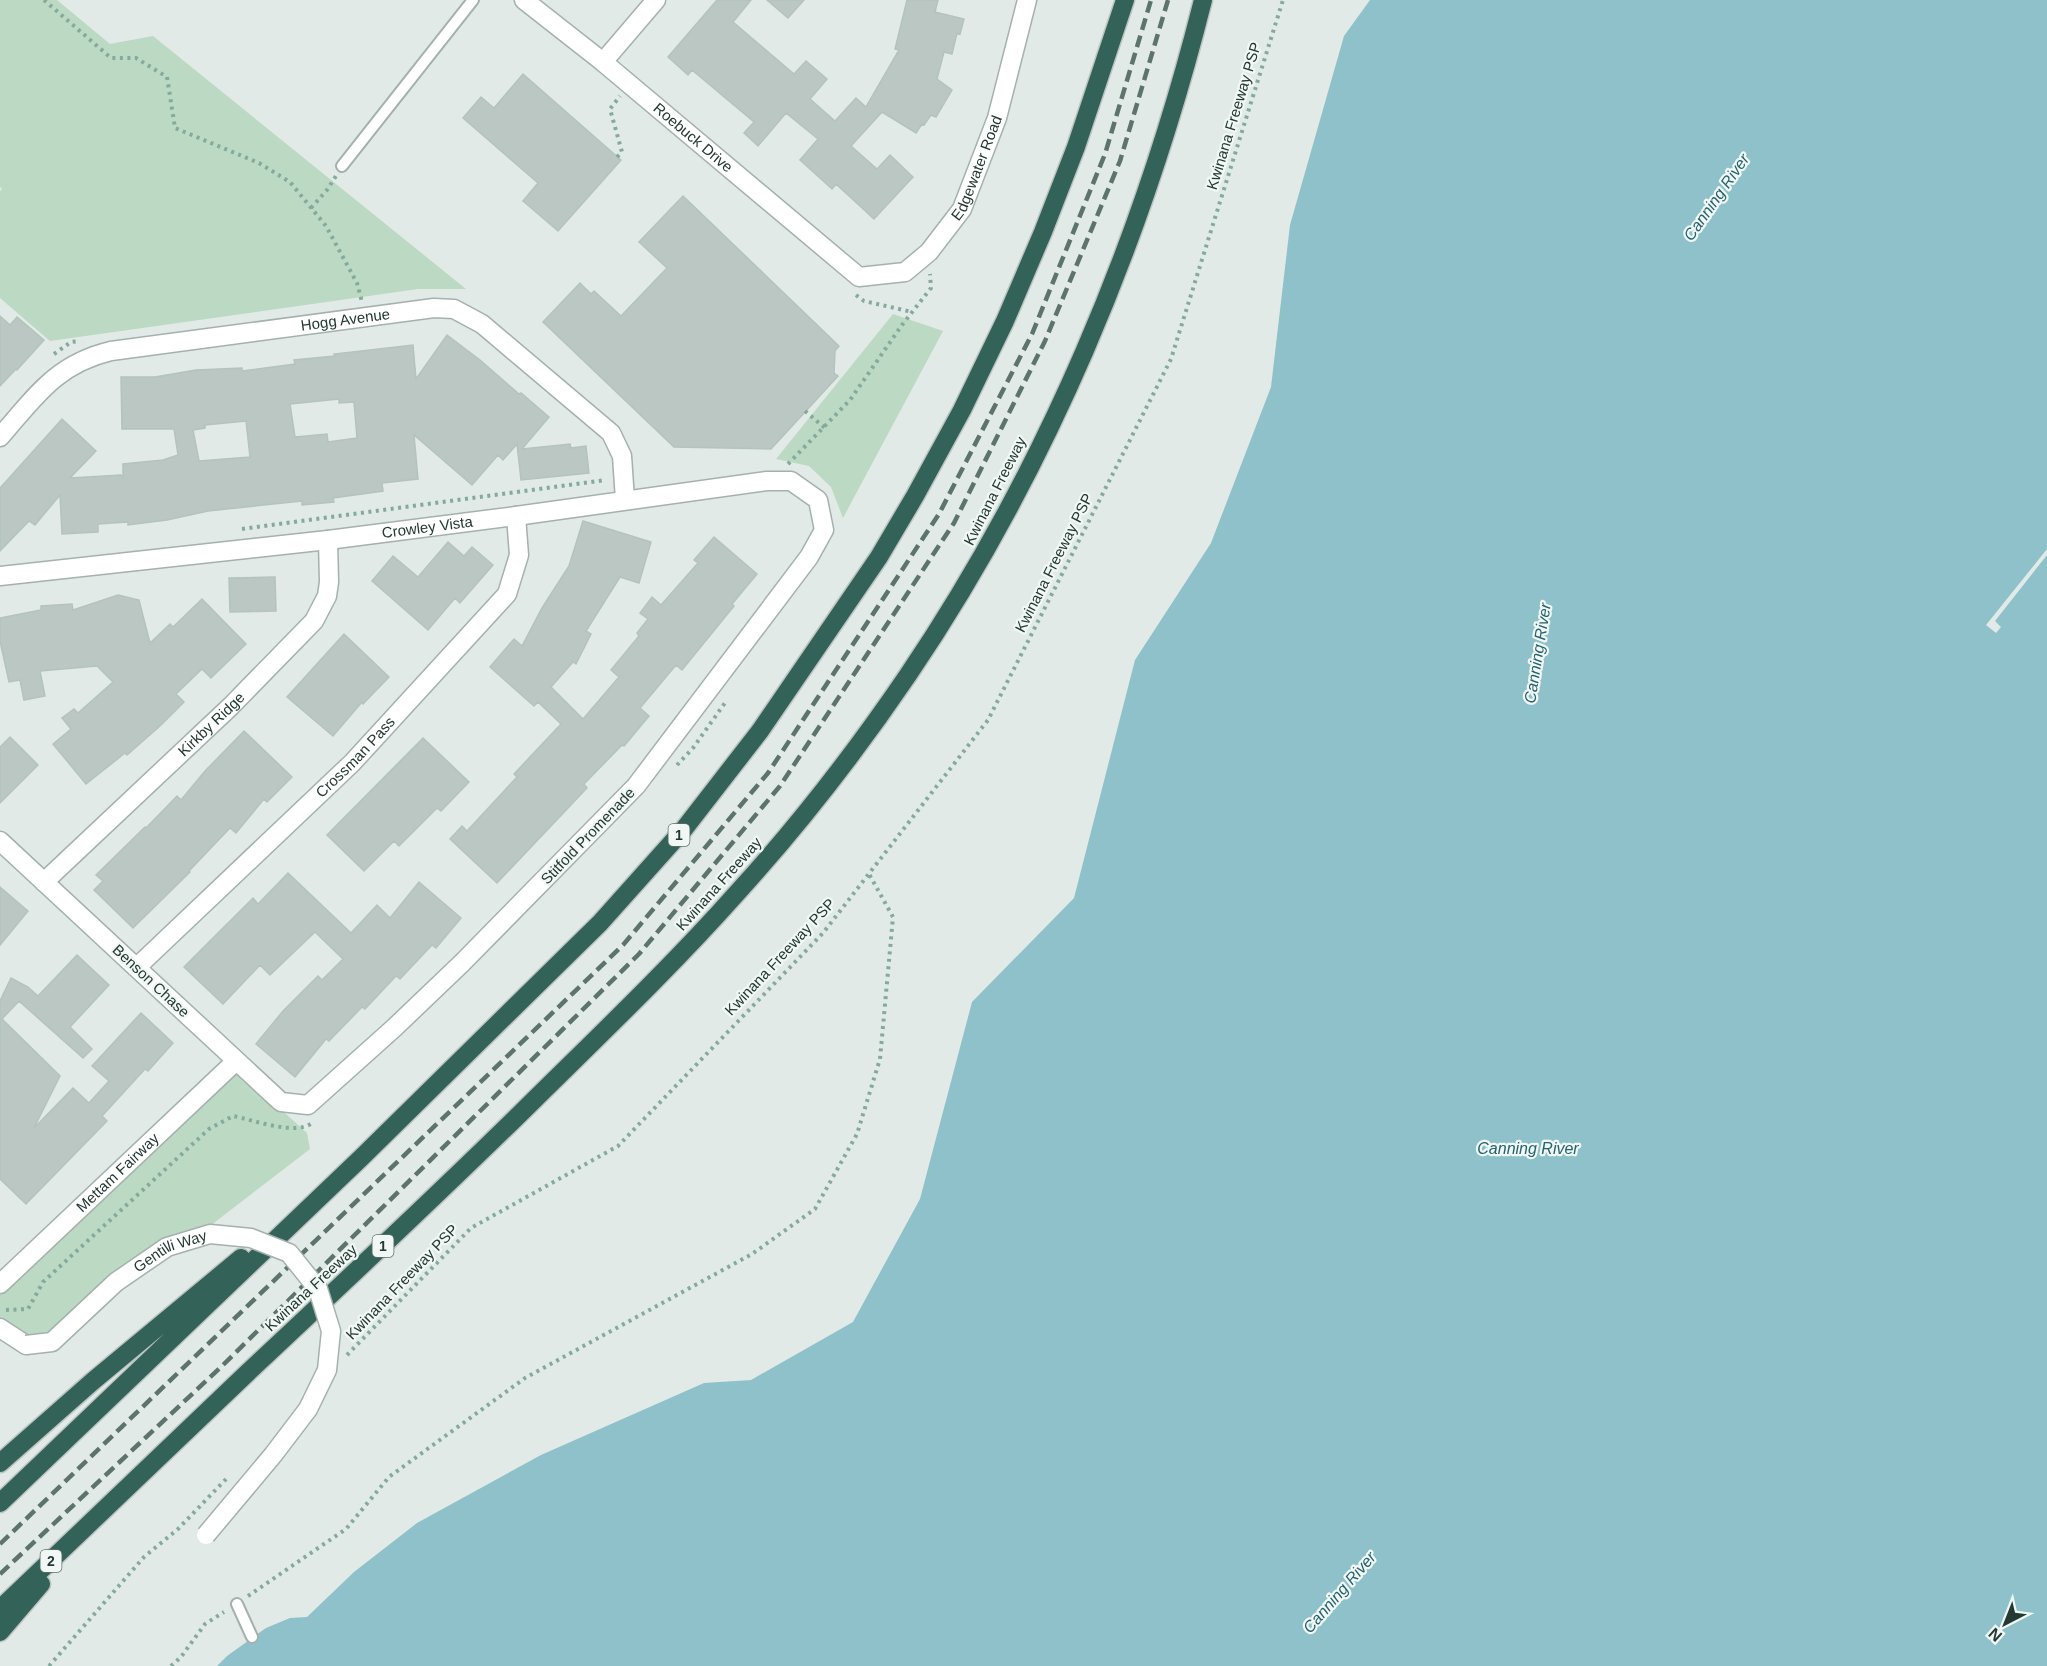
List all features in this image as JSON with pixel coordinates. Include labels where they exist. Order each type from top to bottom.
[{"type":"highway","name":"1","points":[[0,1503],[362,1157],[600,923],[684,829],[760,731],[857,591],[915,496],[962,410],[1005,321],[1043,232],[1076,147],[1125,0]]},
{"type":"highway","name":"Kwinana Freeway","points":[[0,1609],[454,1179],[660,976],[737,893],[829,783],[907,676],[983,555],[1082,359],[1147,193],[1203,0]]},
{"type":"highway","name":"1","points":[[0,1463],[93,1381],[362,1157]]},
{"type":"highway","name":"1","points":[[0,1632],[102,1512]]},
{"type":"street","name":"Roebuck Drive","points":[[524,0],[603,62],[859,276]]},
{"type":"street","points":[[603,62],[656,0]]},
{"type":"street","name":"Edgewater Road","points":[[859,276],[905,272],[929,252],[962,209],[997,118],[1027,0]]},
{"type":"street","name":"Hogg Avenue","points":[[0,437],[53,377],[92,355],[366,307],[454,309],[474,318],[611,433],[622,456],[625,500]]},
{"type":"street","name":"Crowley Vista","points":[[0,576],[328,540],[767,481],[791,481],[818,500],[824,530]]},
{"type":"street","name":"Crossman Pass","points":[[137,967],[352,763],[507,594],[519,555],[516,516]]},
{"type":"street","name":"Stitfold Promenade","points":[[311,1113],[636,786],[809,557],[824,530]]},
{"type":"street","name":"Kirkby Ridge","points":[[44,882],[231,706],[314,621],[327,596],[328,540]]},
{"type":"street","name":"Benson Chase","points":[[0,841],[281,1102],[311,1113]]},
{"type":"street","name":"Mettam Fairway","points":[[0,1284],[236,1061]]},
{"type":"street","name":"Gentilli Way","points":[[2,1322],[26,1345],[52,1342],[116,1282],[167,1247],[210,1234],[251,1238],[289,1253],[318,1289],[331,1331],[327,1370],[308,1408],[273,1455],[206,1535]]},
{"type":"lane","points":[[342,166],[473,0]]},
{"type":"lane","points":[[237,1604],[252,1637]]},
{"type":"path","points":[[44,0],[111,58],[136,58],[167,77],[175,128],[259,163],[290,182],[326,226],[357,283],[366,307]]},
{"type":"path","name":"Kwinana Freeway PSP","points":[[341,1362],[471,1228],[618,1146],[823,933],[988,720],[1171,359],[1283,0]]},
{"type":"path","points":[[617,157],[621,152],[610,109],[629,84]]},
{"type":"path","points":[[311,208],[327,190],[342,166]]},
{"type":"path","points":[[794,468],[786,466],[850,400],[902,325],[931,288],[929,252]]},
{"type":"path","points":[[46,358],[71,342],[82,341]]},
{"type":"path","points":[[805,411],[825,428]]},
{"type":"path","points":[[236,530],[625,478]]},
{"type":"path","points":[[669,774],[693,748],[733,690]]},
{"type":"path","points":[[171,1666],[181,1657],[205,1624],[346,1529],[389,1477],[525,1378],[752,1254],[815,1209],[857,1134],[880,1059],[893,917],[869,874]]},
{"type":"path","points":[[2,1322],[6,1310],[28,1309],[44,1282],[209,1129],[233,1116],[285,1128],[306,1128],[311,1113]]},
{"type":"path","points":[[50,1666],[144,1557],[178,1529],[235,1470]]},
{"type":"green space","points":[[0,0],[57,0],[110,44],[153,36],[466,289],[418,289],[50,341],[0,298],[0,191],[2,189],[0,187]]},
{"type":"green space","points":[[893,314],[943,331],[843,518],[831,487],[809,466],[776,459]]},
{"type":"green space","points":[[236,1069],[307,1133],[310,1149],[206,1229],[49,1336],[23,1338],[0,1321],[0,1292]]},
{"type":"water","name":"Canning River","points":[[1370,0],[2047,0],[2047,1666],[217,1666],[266,1628],[290,1618],[307,1617],[354,1572],[417,1523],[541,1455],[704,1383],[751,1380],[853,1322],[920,1199],[972,1002],[1074,898],[1135,660],[1211,543],[1271,387],[1290,225],[1344,36]]},
{"type":"pier","points":[[2047,549],[2047,555],[1995,621],[2001,627],[1996,633],[1986,625]]},
{"type":"building","points":[[717,0],[751,0],[733,22],[794,74],[806,61],[827,79],[810,99],[835,121],[856,98],[866,107],[899,50],[895,49],[907,0],[938,0],[935,12],[964,19],[960,34],[957,33],[952,54],[944,52],[937,79],[952,90],[936,117],[931,115],[916,133],[882,112],[851,146],[877,169],[890,155],[913,177],[874,219],[836,184],[832,189],[800,160],[818,139],[786,113],[758,146],[744,133],[754,122],[692,70],[688,75],[668,57]]},
{"type":"building","points":[[767,0],[804,0],[788,18]]},
{"type":"building","points":[[523,74],[621,160],[558,231],[523,201],[538,183],[463,118],[481,97],[494,108]]},
{"type":"building","points":[[683,196],[839,346],[835,351],[834,373],[838,376],[771,449],[674,447],[543,322],[580,283],[591,294],[594,291],[621,316],[667,268],[639,242]]},
{"type":"building","points":[[0,316],[10,325],[17,317],[44,340],[0,386]]},
{"type":"building","points":[[447,335],[549,417],[522,449],[570,444],[571,448],[586,446],[589,473],[521,480],[517,444],[503,460],[498,455],[472,485],[414,435],[418,479],[382,483],[383,491],[333,498],[334,502],[302,505],[302,501],[208,511],[128,525],[128,522],[98,524],[98,532],[62,534],[60,495],[35,525],[29,521],[0,551],[0,488],[62,419],[96,451],[70,478],[121,475],[123,477],[123,464],[163,460],[178,455],[174,429],[122,429],[121,377],[155,377],[196,370],[242,368],[242,371],[295,364],[294,360],[413,345],[416,379]],"holes":[[[339,399],[339,403],[354,402],[357,438],[328,442],[327,434],[295,437],[290,404]],[[246,421],[250,457],[199,461],[193,430],[205,428],[205,425]]]},
{"type":"building","points":[[583,521],[651,542],[639,583],[620,577],[586,631],[591,634],[576,664],[573,662],[551,687],[583,719],[619,677],[611,670],[639,636],[637,633],[648,619],[640,613],[652,597],[661,605],[698,563],[694,560],[714,537],[757,574],[682,670],[676,665],[640,708],[649,716],[624,746],[622,745],[584,784],[587,788],[497,883],[450,839],[462,826],[467,831],[517,777],[514,774],[561,724],[538,702],[534,706],[490,667],[514,639],[522,646],[542,608],[569,566]]},
{"type":"building","points":[[448,542],[464,556],[472,547],[493,565],[460,603],[455,598],[428,630],[372,581],[393,556],[418,577]]},
{"type":"building","points":[[275,577],[276,611],[230,612],[229,578]]},
{"type":"building","points":[[118,595],[139,600],[150,643],[170,624],[173,627],[202,599],[246,644],[211,678],[202,669],[176,694],[184,702],[160,726],[127,755],[125,753],[86,784],[53,744],[71,729],[62,718],[74,709],[78,713],[113,682],[97,666],[40,671],[45,696],[24,700],[20,680],[9,682],[0,641],[0,618],[41,610],[41,606],[72,604],[73,610]]},
{"type":"building","points":[[344,634],[389,677],[363,704],[362,702],[333,736],[287,697]]},
{"type":"building","points":[[244,731],[292,777],[267,802],[264,799],[236,833],[230,828],[190,872],[133,928],[94,890],[103,881],[96,875],[177,796],[181,800],[205,771]]},
{"type":"building","points":[[10,737],[38,765],[0,803],[0,747]]},
{"type":"building","points":[[423,738],[469,782],[441,811],[437,808],[399,846],[394,841],[364,871],[327,835]]},
{"type":"building","points":[[288,873],[351,933],[377,905],[390,918],[419,882],[461,918],[436,948],[432,945],[400,979],[396,976],[365,1009],[362,1007],[329,1041],[326,1039],[295,1077],[256,1044],[283,1011],[318,976],[322,980],[343,959],[315,932],[270,975],[260,965],[223,1004],[184,967],[253,898],[258,904]]},
{"type":"building","points":[[0,887],[28,911],[0,945]]},
{"type":"building","points":[[77,955],[109,985],[70,1027],[92,1049],[83,1058],[19,1001],[2,1019],[60,1076],[34,1128],[73,1088],[89,1103],[109,1081],[92,1066],[141,1013],[173,1043],[148,1071],[145,1069],[102,1116],[107,1121],[26,1204],[0,1179],[0,1001],[11,978],[28,987],[38,996]]},
{"type":"railway","points":[[0,1544],[623,945],[768,773],[939,514],[1032,334],[1105,154],[1151,0]]},
{"type":"railway","points":[[0,1574],[221,1367],[639,954],[780,786],[954,523],[1045,341],[1120,161],[1168,0]]}]
